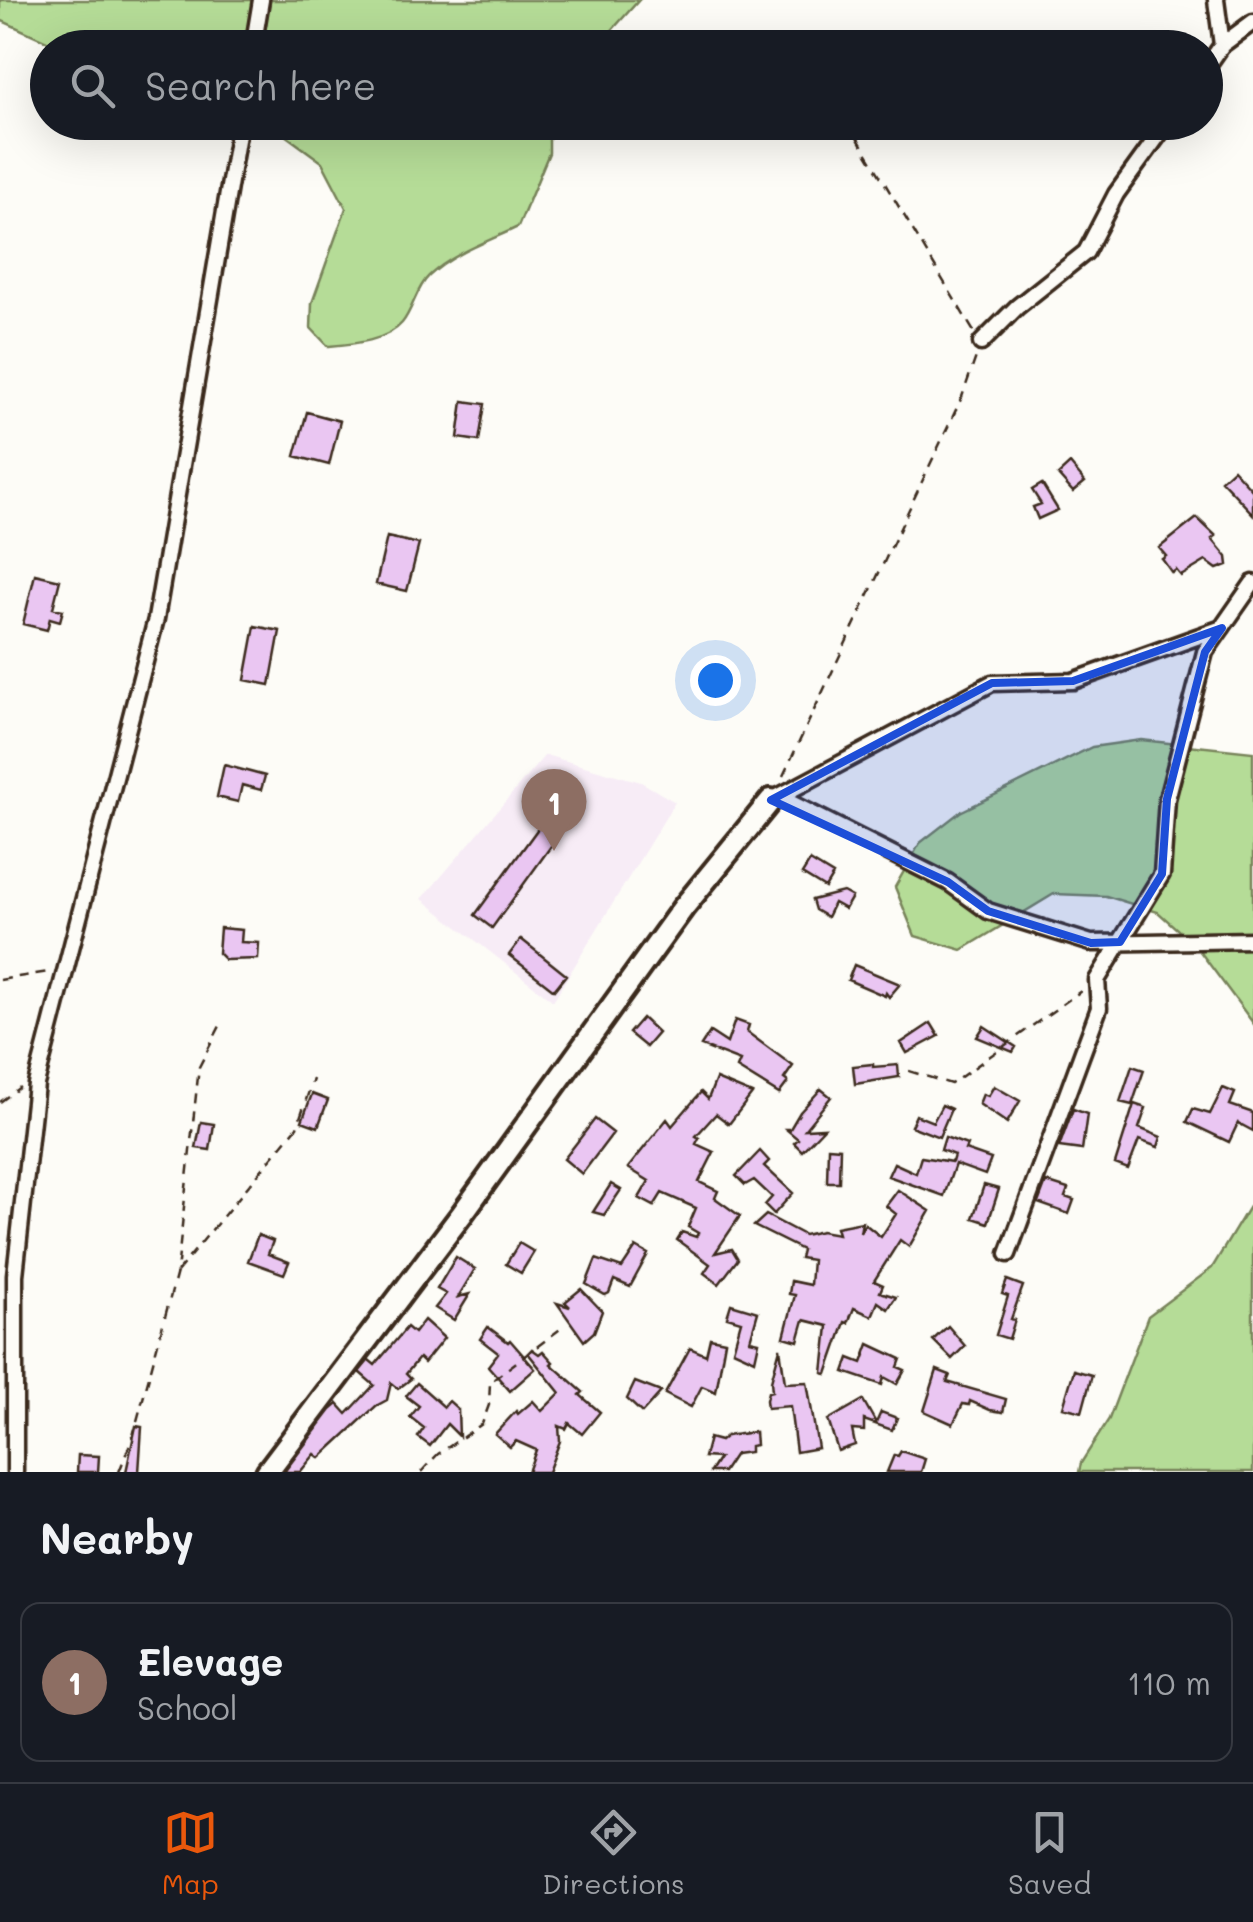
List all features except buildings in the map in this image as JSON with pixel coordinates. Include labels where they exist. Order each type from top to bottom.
[{"type":"street","points":[[256,30],[261,0]]},
{"type":"street","points":[[1216,0],[1220,30]]},
{"type":"street","points":[[1223,44],[1253,22]]},
{"type":"street","points":[[14,1472],[15,1275],[36,1084],[156,619],[237,140]]},
{"type":"street","points":[[981,343],[1016,308],[1086,252],[1116,194],[1155,140]]},
{"type":"street","points":[[1008,1254],[1098,1008],[1097,980],[1162,874],[1167,800],[1204,652],[1253,583]]},
{"type":"street","points":[[266,1472],[462,1214],[683,908],[772,800],[992,683],[1072,681],[1222,628]]},
{"type":"street","points":[[772,800],[785,800],[948,882],[988,911],[1091,943],[1253,940]]},
{"type":"path","points":[[772,800],[962,397],[981,343],[859,140]]},
{"type":"path","points":[[0,980],[64,972]]},
{"type":"path","points":[[910,1072],[950,1084],[1097,980]]},
{"type":"path","points":[[119,1472],[144,1400],[177,1272],[199,1067],[223,1020]]},
{"type":"path","points":[[177,1272],[296,1127],[313,1079]]},
{"type":"path","points":[[0,1102],[20,1087],[36,1084]]},
{"type":"path","points":[[421,1472],[438,1454],[482,1424],[490,1382],[563,1327]]},
{"type":"highlighted area","points":[[1222,628],[1205,652],[1167,799],[1162,874],[1120,942],[1091,943],[988,911],[948,882],[771,800],[992,683],[1073,681]]},
{"type":"shaded area","points":[[545,755],[641,782],[675,802],[553,1001],[422,899]]},
{"type":"green space","points":[[0,0],[639,0],[612,30],[30,30],[30,34],[0,20]]},
{"type":"green space","points":[[292,140],[549,140],[549,153],[518,227],[439,268],[425,281],[406,318],[395,329],[368,341],[328,346],[311,328],[312,303],[346,208],[322,162]]},
{"type":"green space","points":[[1141,740],[1253,752],[1253,1023],[1196,946],[1158,912],[1106,896],[1054,894],[962,950],[915,936],[895,887],[920,843],[960,812],[1092,747]]},
{"type":"green space","points":[[1253,1200],[1253,1472],[1079,1472],[1109,1419],[1148,1316],[1212,1268]]},
{"type":"place","name":"Elevage","points":[[554,851]]}]
